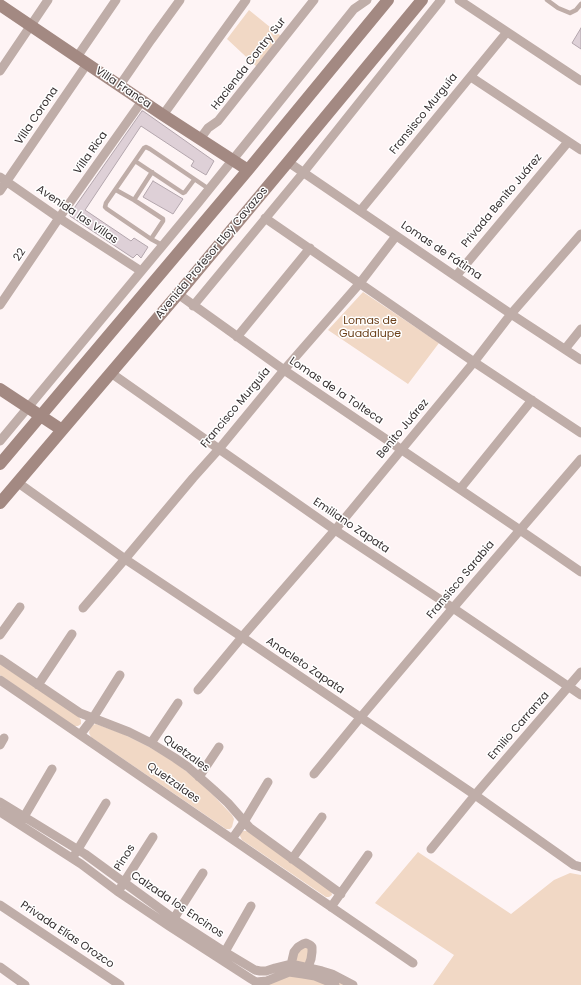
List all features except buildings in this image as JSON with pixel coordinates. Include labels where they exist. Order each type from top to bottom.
[{"type":"main road","points":[[0,464],[248,170],[388,0]]},
{"type":"main road","name":"Avenida Profesor Eloy Cavazos","points":[[0,503],[178,294],[422,0]]},
{"type":"main road","name":"Villa Franca","points":[[0,5],[120,85],[162,115],[248,170]]},
{"type":"main road","points":[[0,389],[40,417],[62,430]]},
{"type":"street","points":[[0,71],[48,0]]},
{"type":"street","name":"Villa Corona","points":[[0,191],[3,179],[82,60],[116,0]]},
{"type":"street","points":[[120,85],[180,0]]},
{"type":"street","points":[[162,115],[246,0]]},
{"type":"street","name":"Hacienda Contry Sur","points":[[200,139],[208,128],[218,121],[314,0]]},
{"type":"street","points":[[0,441],[209,189],[354,9],[367,0]]},
{"type":"street","points":[[193,306],[303,173],[441,0]]},
{"type":"street","points":[[459,0],[581,82]]},
{"type":"street","name":"Fransisco Murguía","points":[[360,211],[507,32]]},
{"type":"street","points":[[471,77],[581,150]]},
{"type":"street","name":"Villa Rica","points":[[59,218],[142,101]]},
{"type":"street","name":"Privada Benito Juárez","points":[[456,276],[568,142]]},
{"type":"street","name":"Lomas de Fátima","points":[[288,162],[581,360]]},
{"type":"street","name":"Avenida las Villas","points":[[3,179],[59,218],[141,271]]},
{"type":"street","name":"22","points":[[0,306],[59,218]]},
{"type":"street","points":[[265,218],[474,362],[581,433]]},
{"type":"street","name":"Benito Juárez","points":[[242,637],[335,530],[474,362],[511,314],[581,234]]},
{"type":"street","name":"Francisco Murguía","points":[[83,608],[219,449],[284,370],[360,283],[396,236]]},
{"type":"street","points":[[237,337],[310,248]]},
{"type":"street","name":"Lomas de la Tolteca","points":[[178,294],[284,370],[580,571]]},
{"type":"street","points":[[565,349],[581,329]]},
{"type":"street","name":"Emiliano Zapata","points":[[111,373],[335,530],[581,695]]},
{"type":"street","points":[[460,489],[532,400]]},
{"type":"street","name":"Fransisco Sarabia","points":[[314,774],[453,608],[581,460]]},
{"type":"street","name":"Anacleto Zapata","points":[[18,482],[126,559],[474,795],[574,865],[580,867]]},
{"type":"street","points":[[0,634],[20,607]]},
{"type":"street","points":[[38,685],[72,634]]},
{"type":"street","points":[[198,690],[242,637]]},
{"type":"street","name":"Quetzales","points":[[0,659],[74,710],[129,732],[151,743],[174,758],[199,777],[228,803],[254,832],[341,894]]},
{"type":"street","name":"Emilio Carranza","points":[[431,849],[474,795],[581,672]]},
{"type":"street","points":[[80,735],[93,718],[120,675]]},
{"type":"street","name":"Quetzalaes","points":[[0,680],[413,963]]},
{"type":"street","points":[[151,743],[178,702]]},
{"type":"street","points":[[199,777],[219,747]]},
{"type":"street","points":[[21,821],[52,769]]},
{"type":"street","points":[[232,839],[268,782]]},
{"type":"street","name":"Calzada los Encinos","points":[[0,802],[21,821],[117,891],[172,922],[223,956],[256,982],[267,981],[290,968],[307,971],[322,971],[332,974],[354,985]]},
{"type":"street","points":[[72,858],[106,803]]},
{"type":"street","name":"Calzada los Encinos","points":[[0,812],[21,821],[85,854],[172,922]]},
{"type":"street","points":[[292,859],[322,817]]},
{"type":"street","name":"Pinos","points":[[117,891],[124,883],[153,837]]},
{"type":"street","points":[[331,907],[368,856]]},
{"type":"street","points":[[172,922],[203,873]]},
{"type":"street","name":"Privada Elías Orozco","points":[[0,905],[120,985]]},
{"type":"street","points":[[223,956],[251,906]]},
{"type":"street","points":[[290,968],[294,952],[302,944],[306,943],[312,947],[307,971]]},
{"type":"street","points":[[0,979],[2,969],[25,985]]},
{"type":"street","name":"Calzada los Encinos","points":[[307,971],[335,985]]},
{"type":"lane","points":[[547,0],[558,8],[570,13],[576,10],[581,4]]},
{"type":"lane","points":[[162,245],[106,208],[106,203],[144,148],[149,148],[209,189]]},
{"type":"lane","points":[[135,161],[184,193],[194,180]]},
{"type":"lane","points":[[134,200],[152,172]]},
{"type":"lane","points":[[116,190],[164,220],[151,239]]},
{"type":"green space","points":[[249,10],[281,36],[257,67],[227,39]]},
{"type":"green space","name":"Lomas de Guadalupe","points":[[363,292],[439,343],[408,384],[328,330]]},
{"type":"green space","points":[[0,664],[79,717],[81,724],[74,726],[0,675]]},
{"type":"green space","points":[[96,724],[123,734],[151,748],[174,762],[195,778],[232,815],[234,819],[232,827],[230,829],[226,829],[91,737],[89,733],[90,728]]},
{"type":"green space","points":[[243,831],[247,831],[331,890],[332,895],[326,897],[242,840],[240,834]]},
{"type":"green space","points":[[418,852],[511,914],[554,880],[570,873],[581,875],[581,985],[433,985],[454,955],[375,903]]},
{"type":"green space","points":[[310,945],[308,968],[353,985],[260,985],[289,972],[294,952]]}]
